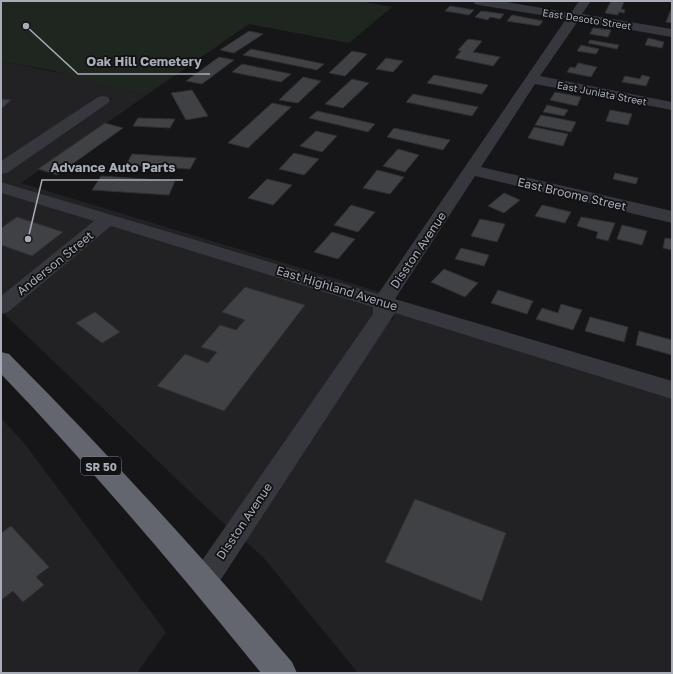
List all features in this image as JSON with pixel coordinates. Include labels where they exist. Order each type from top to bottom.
[{"type":"highway","name":"SR 50","points":[[1,360],[133,501],[204,581],[281,673]]},
{"type":"street","name":"East Desoto Street","points":[[479,1],[672,33]]},
{"type":"street","name":"Disston Avenue","points":[[204,581],[384,314],[383,302],[586,1]]},
{"type":"street","name":"East Juniata Street","points":[[532,79],[672,106]]},
{"type":"street","points":[[1,169],[103,100]]},
{"type":"street","name":"East Broome Street","points":[[472,170],[672,217]]},
{"type":"street","name":"East Highland Avenue","points":[[1,187],[672,390]]},
{"type":"street","name":"Anderson Street","points":[[1,307],[108,219]]},
{"type":"shaded area","points":[[1,1],[359,1],[392,7],[349,43],[249,24],[148,94],[105,86],[55,71],[5,62],[1,59]]},
{"type":"shaded area","points":[[1,59],[5,62],[76,76],[105,86],[148,94],[21,183],[380,292],[379,294],[1,182],[1,174],[112,99],[102,96],[1,164]]},
{"type":"shaded area","points":[[1,193],[97,221],[1,299]]},
{"type":"shaded area","points":[[109,225],[374,306],[375,313],[227,526],[3,313]]},
{"type":"shaded area","points":[[395,312],[672,398],[672,673],[358,673],[263,557],[244,540],[390,320],[393,320]]},
{"type":"shaded area","points":[[1,418],[24,443],[166,632],[137,673],[1,673]]},
{"type":"building","points":[[611,1],[624,2],[621,9],[625,10],[624,13],[619,12],[618,15],[605,13]]},
{"type":"building","points":[[450,6],[474,10],[469,15],[445,11]]},
{"type":"building","points":[[671,9],[672,23],[666,22]]},
{"type":"building","points":[[481,11],[504,14],[500,19],[490,17],[488,20],[475,17]]},
{"type":"building","points":[[512,15],[543,21],[539,26],[507,21]]},
{"type":"building","points":[[593,28],[611,30],[608,37],[590,34]]},
{"type":"building","points":[[249,31],[263,34],[234,53],[220,50]]},
{"type":"building","points":[[648,38],[664,42],[662,48],[645,45]]},
{"type":"building","points":[[468,39],[482,41],[473,52],[500,57],[493,66],[455,58],[461,51],[458,50]]},
{"type":"building","points":[[590,40],[619,45],[617,49],[588,43]]},
{"type":"building","points":[[581,45],[599,49],[596,54],[577,51]]},
{"type":"building","points":[[251,49],[324,64],[317,70],[243,55]]},
{"type":"building","points":[[352,51],[367,54],[345,76],[329,73]]},
{"type":"building","points":[[219,57],[234,60],[202,84],[186,81]]},
{"type":"building","points":[[386,58],[403,61],[393,72],[376,69]]},
{"type":"building","points":[[578,63],[597,67],[591,77],[567,72],[570,67],[575,68]]},
{"type":"building","points":[[242,64],[291,74],[281,82],[232,72]]},
{"type":"building","points":[[434,75],[488,85],[482,94],[427,83]]},
{"type":"building","points":[[642,75],[650,77],[646,86],[622,82],[625,76],[640,79]]},
{"type":"building","points":[[303,77],[321,81],[298,103],[279,100]]},
{"type":"building","points":[[352,79],[369,83],[343,108],[325,104]]},
{"type":"building","points":[[192,90],[208,116],[186,120],[171,93]]},
{"type":"building","points":[[555,92],[581,97],[577,106],[550,100]]},
{"type":"building","points":[[413,94],[478,107],[472,116],[406,102]]},
{"type":"building","points":[[1,99],[11,100],[1,109]]},
{"type":"building","points":[[272,103],[291,107],[248,148],[228,143]]},
{"type":"building","points":[[547,105],[568,110],[564,116],[543,112]]},
{"type":"building","points":[[610,110],[632,114],[628,125],[606,121]]},
{"type":"building","points":[[317,111],[375,124],[368,132],[309,118]]},
{"type":"building","points":[[541,115],[576,122],[571,132],[535,125]]},
{"type":"building","points":[[138,118],[175,119],[170,128],[133,126]]},
{"type":"building","points":[[105,123],[123,128],[57,175],[38,169]]},
{"type":"building","points":[[534,127],[568,134],[563,146],[528,138]]},
{"type":"building","points":[[394,128],[450,140],[443,150],[387,137]]},
{"type":"building","points":[[316,131],[337,136],[322,152],[300,146]]},
{"type":"building","points":[[398,149],[419,155],[405,172],[383,166]]},
{"type":"building","points":[[294,153],[319,159],[304,175],[279,169]]},
{"type":"building","points":[[132,154],[196,158],[190,169],[126,165]]},
{"type":"building","points":[[377,170],[404,177],[390,194],[363,188]]},
{"type":"building","points":[[615,173],[638,178],[636,184],[613,179]]},
{"type":"building","points":[[101,176],[175,181],[169,195],[92,190]]},
{"type":"building","points":[[267,179],[292,185],[273,205],[248,198]]},
{"type":"building","points":[[504,193],[520,200],[504,213],[488,206]]},
{"type":"building","points":[[351,205],[375,212],[358,232],[334,225]]},
{"type":"building","points":[[542,205],[571,212],[565,223],[535,216]]},
{"type":"building","points":[[17,217],[63,232],[32,256],[1,245],[1,228]]},
{"type":"building","points":[[581,217],[615,223],[608,241],[596,238],[598,232],[577,226]]},
{"type":"building","points":[[480,219],[505,224],[497,242],[471,236]]},
{"type":"building","points":[[622,225],[647,231],[642,245],[617,239]]},
{"type":"building","points":[[332,232],[355,239],[338,259],[314,252]]},
{"type":"building","points":[[665,238],[672,239],[672,250],[663,248]]},
{"type":"building","points":[[461,248],[489,255],[484,266],[455,259]]},
{"type":"building","points":[[444,269],[478,283],[465,297],[431,282]]},
{"type":"building","points":[[245,287],[305,305],[224,411],[157,386],[185,354],[208,363],[217,352],[201,347],[220,325],[236,330],[245,320],[222,312]]},
{"type":"building","points":[[498,290],[533,301],[527,314],[491,303]]},
{"type":"building","points":[[561,304],[582,310],[573,330],[536,319],[542,308],[558,313]]},
{"type":"building","points":[[95,312],[120,332],[102,343],[76,323]]},
{"type":"building","points":[[590,317],[628,327],[624,342],[585,331]]},
{"type":"building","points":[[639,331],[672,340],[672,355],[636,345]]},
{"type":"building","points":[[415,499],[506,533],[482,601],[385,562]]},
{"type":"building","points":[[11,526],[49,567],[36,577],[44,585],[23,602],[13,591],[1,600],[1,533]]},
{"type":"place","name":"Oak Hill Cemetery","points":[[26,26]]},
{"type":"place","name":"Advance Auto Parts","points":[[28,239]]}]
